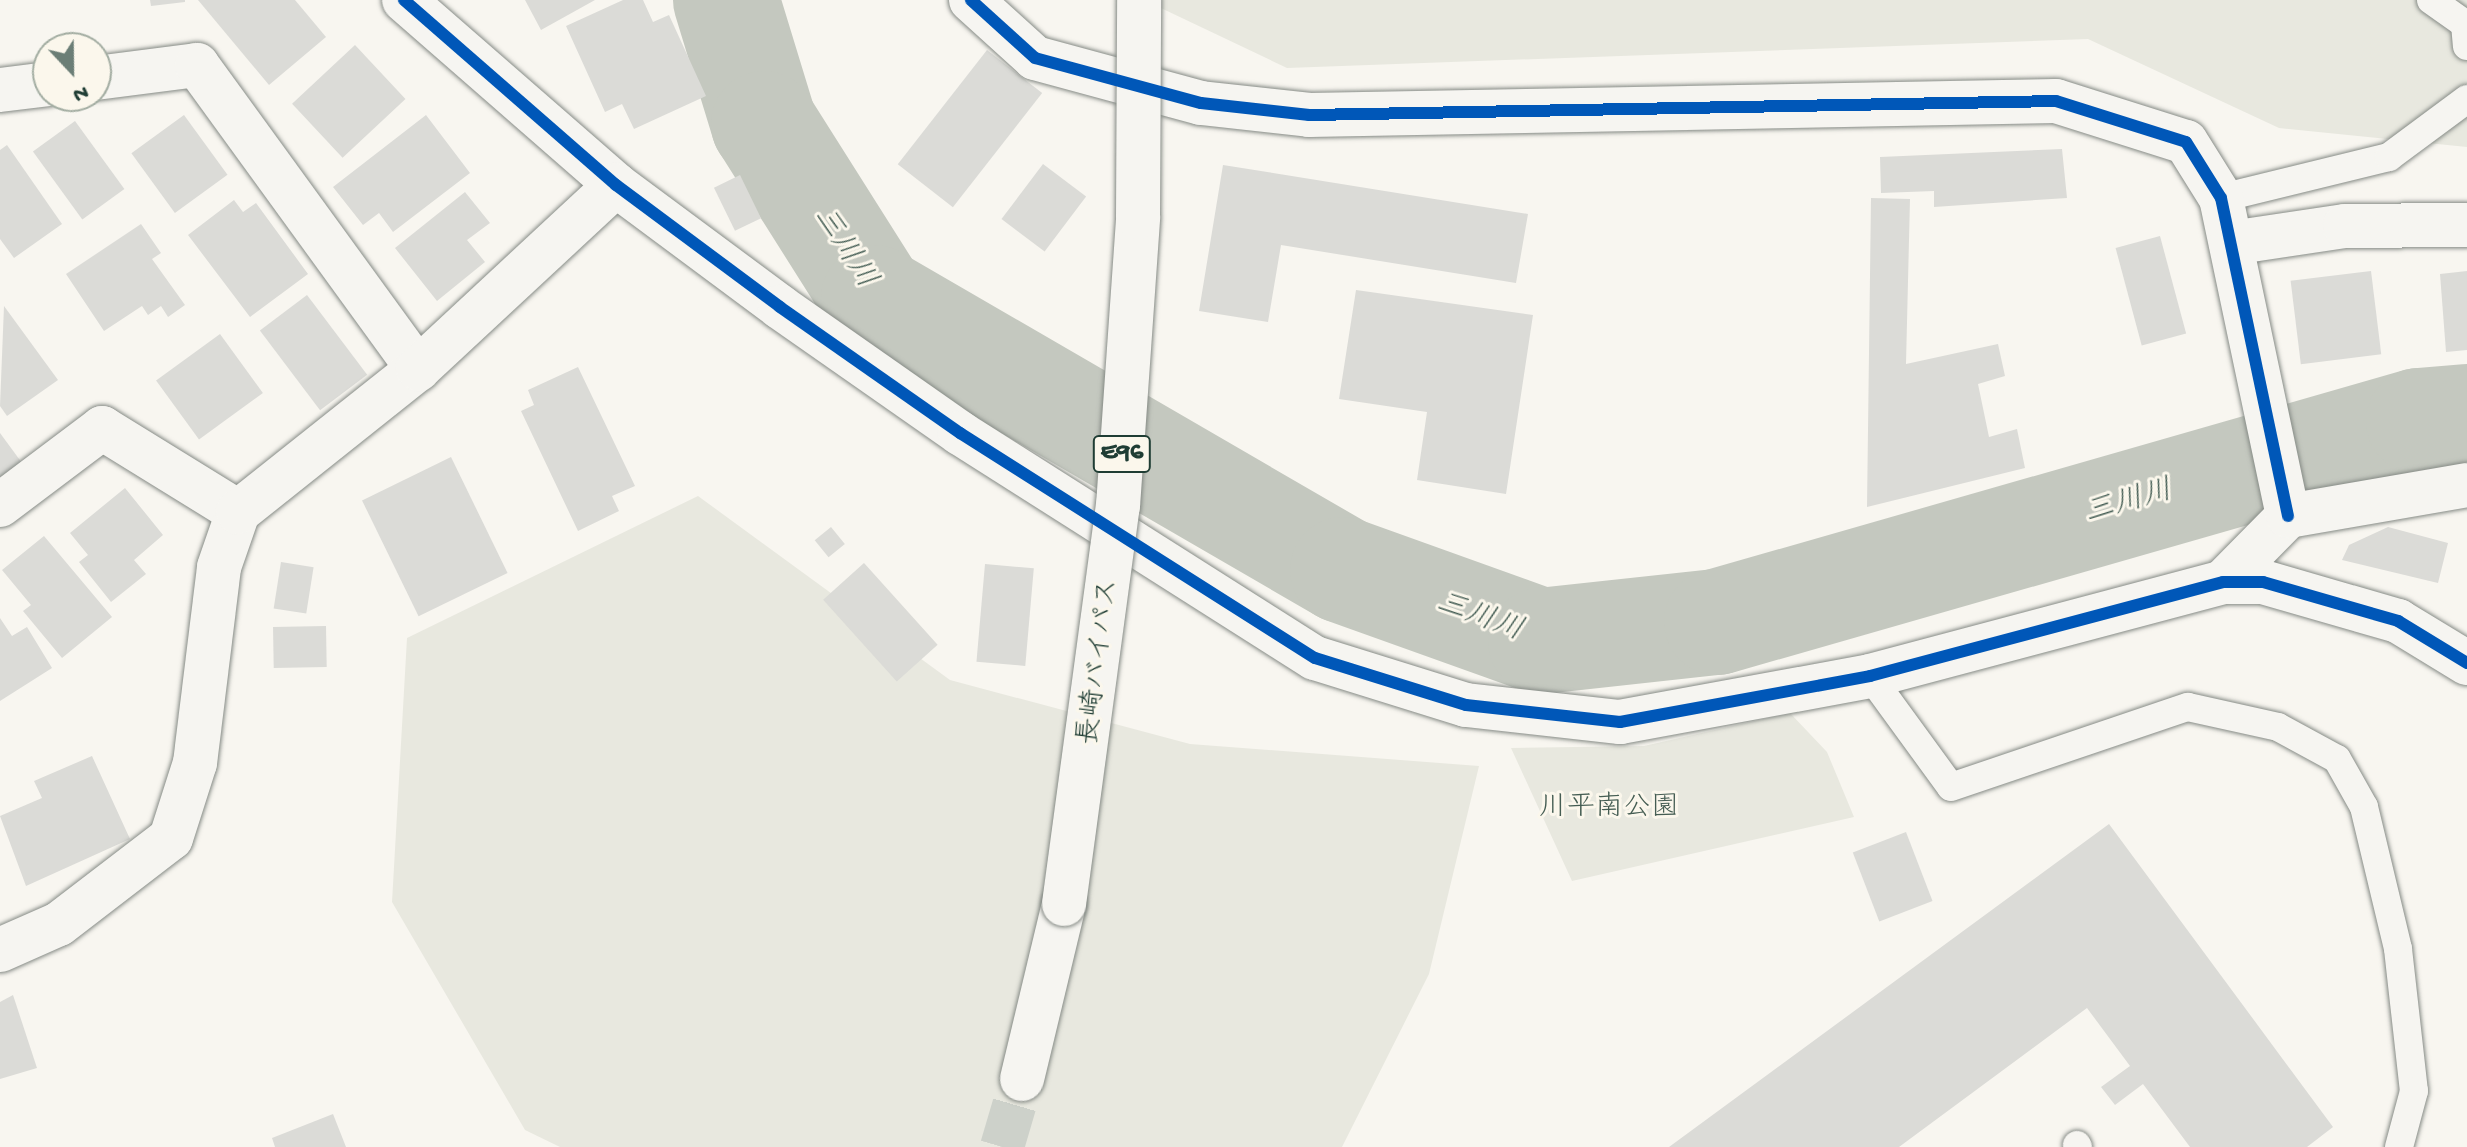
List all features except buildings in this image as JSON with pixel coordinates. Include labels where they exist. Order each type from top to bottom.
[{"type":"main road","points":[[404,0],[616,185],[960,433],[1315,658],[1466,705],[1620,722],[1870,676],[2223,582],[2308,591],[2398,621],[2467,663]]},
{"type":"main road","points":[[971,0],[1035,58],[1201,103],[1309,115],[2056,101],[2186,142],[2221,198],[2288,516]]},
{"type":"main road","name":"長崎バイパス","points":[[1022,1079],[1064,904],[1118,506],[1138,217],[1139,0]]},
{"type":"main road","points":[[112,76],[197,65],[418,369]]},
{"type":"main road","points":[[0,90],[32,86]]},
{"type":"main road","points":[[0,950],[70,916],[171,838],[195,763],[219,567],[238,512],[418,369],[616,185]]},
{"type":"main road","points":[[2231,243],[2345,226],[2467,225]]},
{"type":"main road","points":[[0,505],[102,428],[238,512]]},
{"type":"main road","points":[[2223,582],[2288,516],[2467,485]]},
{"type":"lane","points":[[2431,0],[2465,24],[2467,46]]},
{"type":"lane","points":[[2221,198],[2389,157],[2467,99]]},
{"type":"lane","points":[[1870,676],[1951,787],[2188,707],[2278,727],[2337,759],[2364,807],[2398,949],[2414,1091],[2399,1147]]},
{"type":"shaded area","points":[[1144,0],[2467,0],[2467,147],[2279,128],[2088,39],[1287,68]]},
{"type":"shaded area","points":[[698,496],[950,680],[1190,744],[1479,766],[1429,974],[1342,1147],[560,1147],[525,1130],[392,902],[407,638]]},
{"type":"shaded area","name":"川平南公園","points":[[1790,713],[1827,752],[1854,817],[1572,881],[1511,748],[1644,746]]},
{"type":"waterway","name":"三川川","points":[[726,0],[764,124],[874,298],[1343,570],[1541,641],[1717,622],[2419,421],[2467,417]]},
{"type":"tunnel","points":[[1002,1147],[1022,1079]]},
{"type":"cycle path","points":[[404,0],[616,185],[780,307],[960,433],[1315,658],[1466,705],[1620,722],[1870,676],[2223,582],[2263,582],[2398,621],[2467,663]]},
{"type":"cycle path","points":[[971,0],[1035,58],[1201,103],[1309,115],[2056,101],[2186,142],[2221,198],[2288,516]]}]
